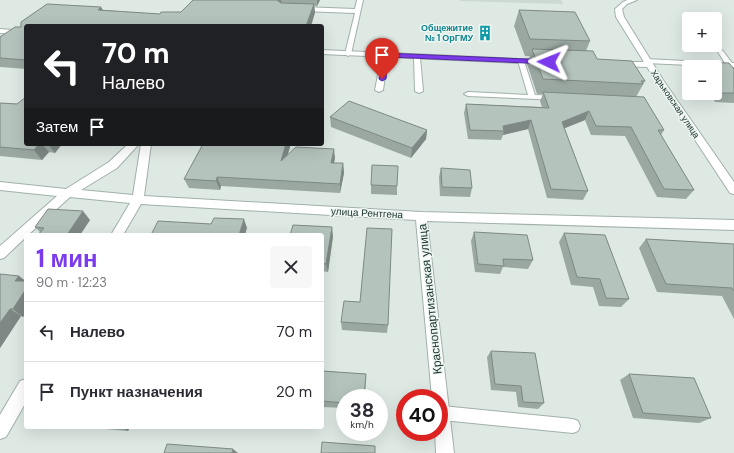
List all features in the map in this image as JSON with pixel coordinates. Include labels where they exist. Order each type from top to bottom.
[{"type":"street","name":"Харьковская улица","points":[[634,0],[625,3],[618,9],[620,17],[647,63],[734,190]]},
{"type":"street","points":[[0,31],[24,33]]},
{"type":"street","points":[[324,52],[551,62]]},
{"type":"street","points":[[612,64],[647,63]]},
{"type":"street","points":[[0,254],[68,193],[113,165],[132,146]]},
{"type":"street","points":[[118,233],[138,200],[146,146]]},
{"type":"street","name":"улица Рентгена","points":[[0,186],[138,200],[421,216],[734,225]]},
{"type":"street","name":"Краснопартизанская улица","points":[[421,216],[439,389]]},
{"type":"street","points":[[0,430],[24,390]]},
{"type":"street","name":"Краснопартизанская улица","points":[[444,441],[445,453]]},
{"type":"lane","points":[[348,54],[360,0]]},
{"type":"lane","points":[[298,9],[358,11]]},
{"type":"lane","points":[[721,52],[732,65]]},
{"type":"lane","points":[[379,90],[385,55]]},
{"type":"lane","points":[[418,57],[419,91]]},
{"type":"lane","points":[[521,61],[532,97]]},
{"type":"lane","points":[[647,63],[732,65]]},
{"type":"lane","points":[[468,94],[564,98]]},
{"type":"lane","points":[[448,414],[574,426]]},
{"type":"shaded area","points":[[561,0],[563,4],[460,1]]},
{"type":"building","points":[[193,0],[277,0],[281,3],[314,4],[307,24],[24,24],[24,60],[0,58],[0,37],[15,27],[21,27],[21,22],[47,4],[101,7],[98,10],[160,14],[161,12],[181,12]]},
{"type":"building","points":[[519,10],[575,12],[590,41],[530,39]]},
{"type":"building","points":[[532,49],[593,51],[597,59],[632,61],[645,81],[641,81],[643,84],[543,79]]},
{"type":"building","points":[[722,63],[729,63],[734,69],[734,93],[722,93]]},
{"type":"building","points":[[543,92],[644,97],[664,130],[658,130],[694,190],[664,189],[631,127],[596,126],[589,111],[562,122],[588,191],[551,189],[531,120],[503,126],[504,131],[470,130],[466,104],[549,108]]},
{"type":"building","points":[[24,99],[24,146],[37,146],[34,150],[0,147],[0,103],[17,104]]},
{"type":"building","points":[[349,101],[427,130],[412,148],[330,117]]},
{"type":"building","points":[[202,146],[285,146],[281,161],[296,147],[334,149],[331,163],[343,163],[340,184],[217,177],[216,181],[184,179]]},
{"type":"building","points":[[372,165],[398,166],[397,186],[371,185]]},
{"type":"building","points":[[441,168],[470,170],[472,188],[442,187]]},
{"type":"building","points":[[48,209],[83,211],[68,233],[40,233],[44,228],[35,227]]},
{"type":"building","points":[[214,218],[244,219],[240,233],[152,233],[158,221],[211,224]]},
{"type":"building","points":[[293,225],[332,227],[326,264],[324,264],[324,233],[291,233]]},
{"type":"building","points":[[367,228],[392,229],[388,325],[341,322],[344,301],[360,302]]},
{"type":"building","points":[[474,232],[527,235],[533,260],[503,259],[504,266],[478,264]]},
{"type":"building","points":[[564,233],[605,235],[629,299],[606,298],[600,279],[577,277]]},
{"type":"building","points":[[646,239],[734,244],[734,291],[732,288],[666,284]]},
{"type":"building","points":[[0,274],[19,276],[15,281],[24,281],[24,292],[13,309],[10,309],[0,323]]},
{"type":"building","points":[[491,351],[535,353],[544,403],[523,402],[521,386],[495,384]]},
{"type":"building","points":[[324,371],[366,374],[365,389],[336,389],[336,402],[324,401]]},
{"type":"building","points":[[629,374],[694,378],[711,418],[643,413]]},
{"type":"building","points":[[322,442],[375,446],[375,453],[321,453]]},
{"type":"building","points":[[167,444],[233,449],[232,453],[164,453]]},
{"type":"place","name":"Общежитие № 1 ОрГМУ","points":[[485,33]]},
{"type":"route","points":[[382,79],[385,55],[549,62]]}]
